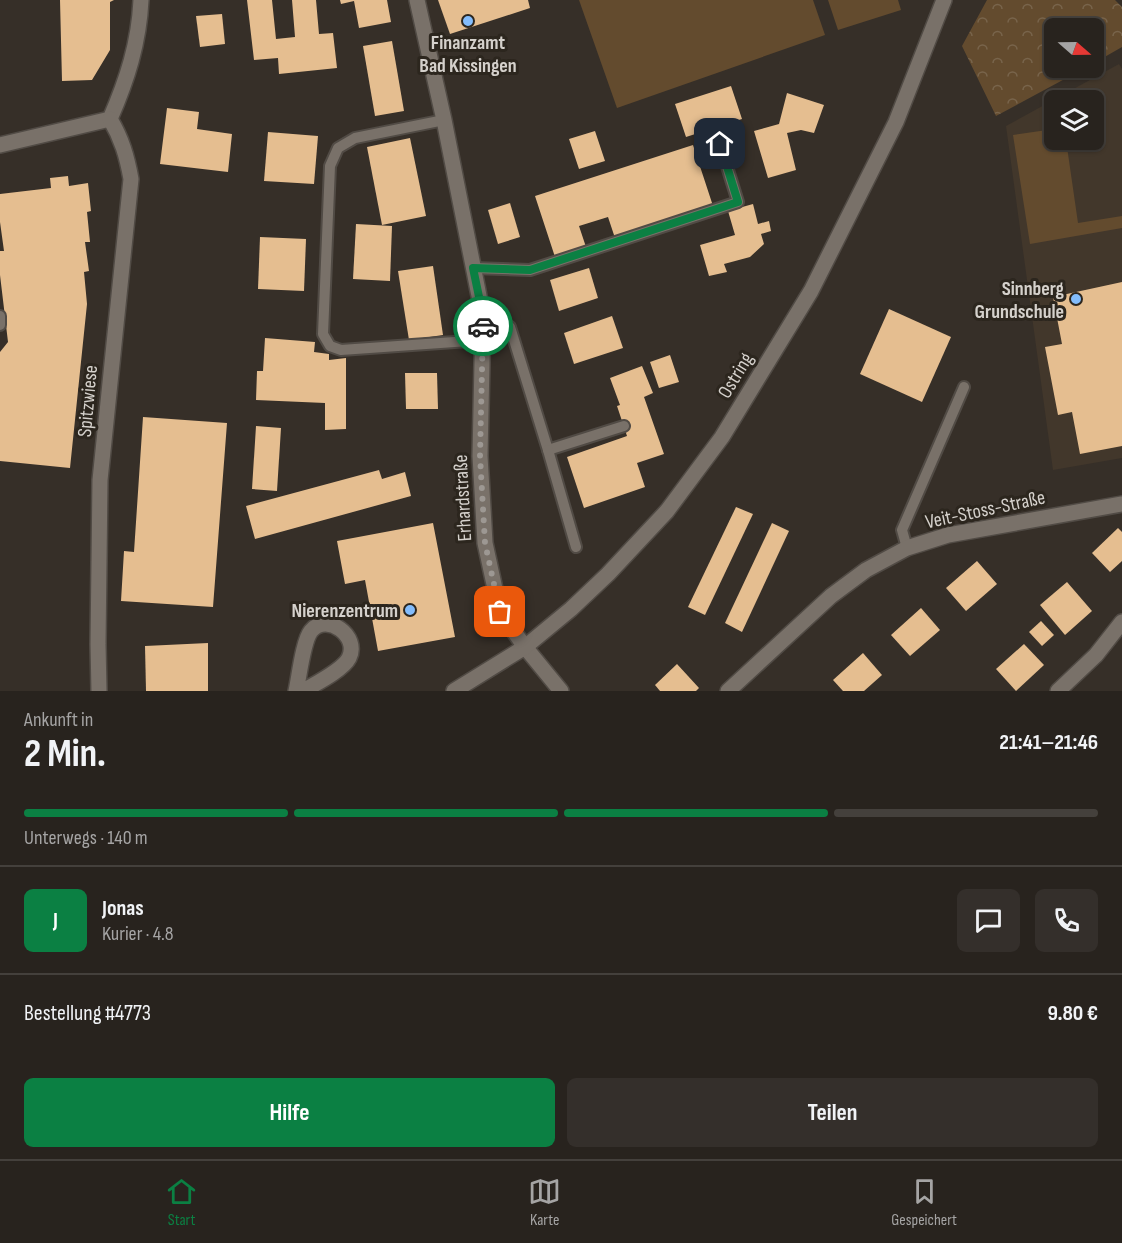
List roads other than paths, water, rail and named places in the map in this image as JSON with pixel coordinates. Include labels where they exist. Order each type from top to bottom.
[{"type":"street","points":[[0,145],[110,119],[126,81],[137,44],[141,0]]},
{"type":"street","name":"Erhardstraße","points":[[417,0],[444,120],[483,316],[480,456],[485,543],[500,612],[561,691]]},
{"type":"street","name":"Ostring","points":[[454,691],[525,647],[571,609],[667,511],[722,437],[811,291],[896,122],[944,0]]},
{"type":"street","name":"Spitzwiese","points":[[99,691],[100,480],[131,179],[121,136],[110,119]]},
{"type":"street","name":"Veit-Stoss-Straße","points":[[728,691],[831,596],[866,570],[907,548],[948,535],[1122,504]]},
{"type":"street","points":[[1058,691],[1096,655],[1122,622]]},
{"type":"street","points":[[296,691],[305,647],[311,631],[321,625],[335,626],[347,634],[352,645],[349,659],[339,669],[303,691]]},
{"type":"lane","points":[[444,120],[355,138],[338,148],[330,166],[323,334],[330,346],[341,350],[483,339]]},
{"type":"lane","points":[[473,268],[530,270],[738,202],[720,144]]},
{"type":"lane","points":[[0,316],[0,325]]},
{"type":"lane","points":[[483,316],[499,319],[510,327],[576,547]]},
{"type":"lane","points":[[907,548],[902,530],[964,387]]},
{"type":"lane","points":[[548,450],[592,431],[624,426]]},
{"type":"place","name":"Finanzamt Bad Kissingen","points":[[468,21]]},
{"type":"place","name":"Sinnberg Grundschule","points":[[1076,299]]},
{"type":"place","name":"Nierenzentrum","points":[[410,610]]}]
